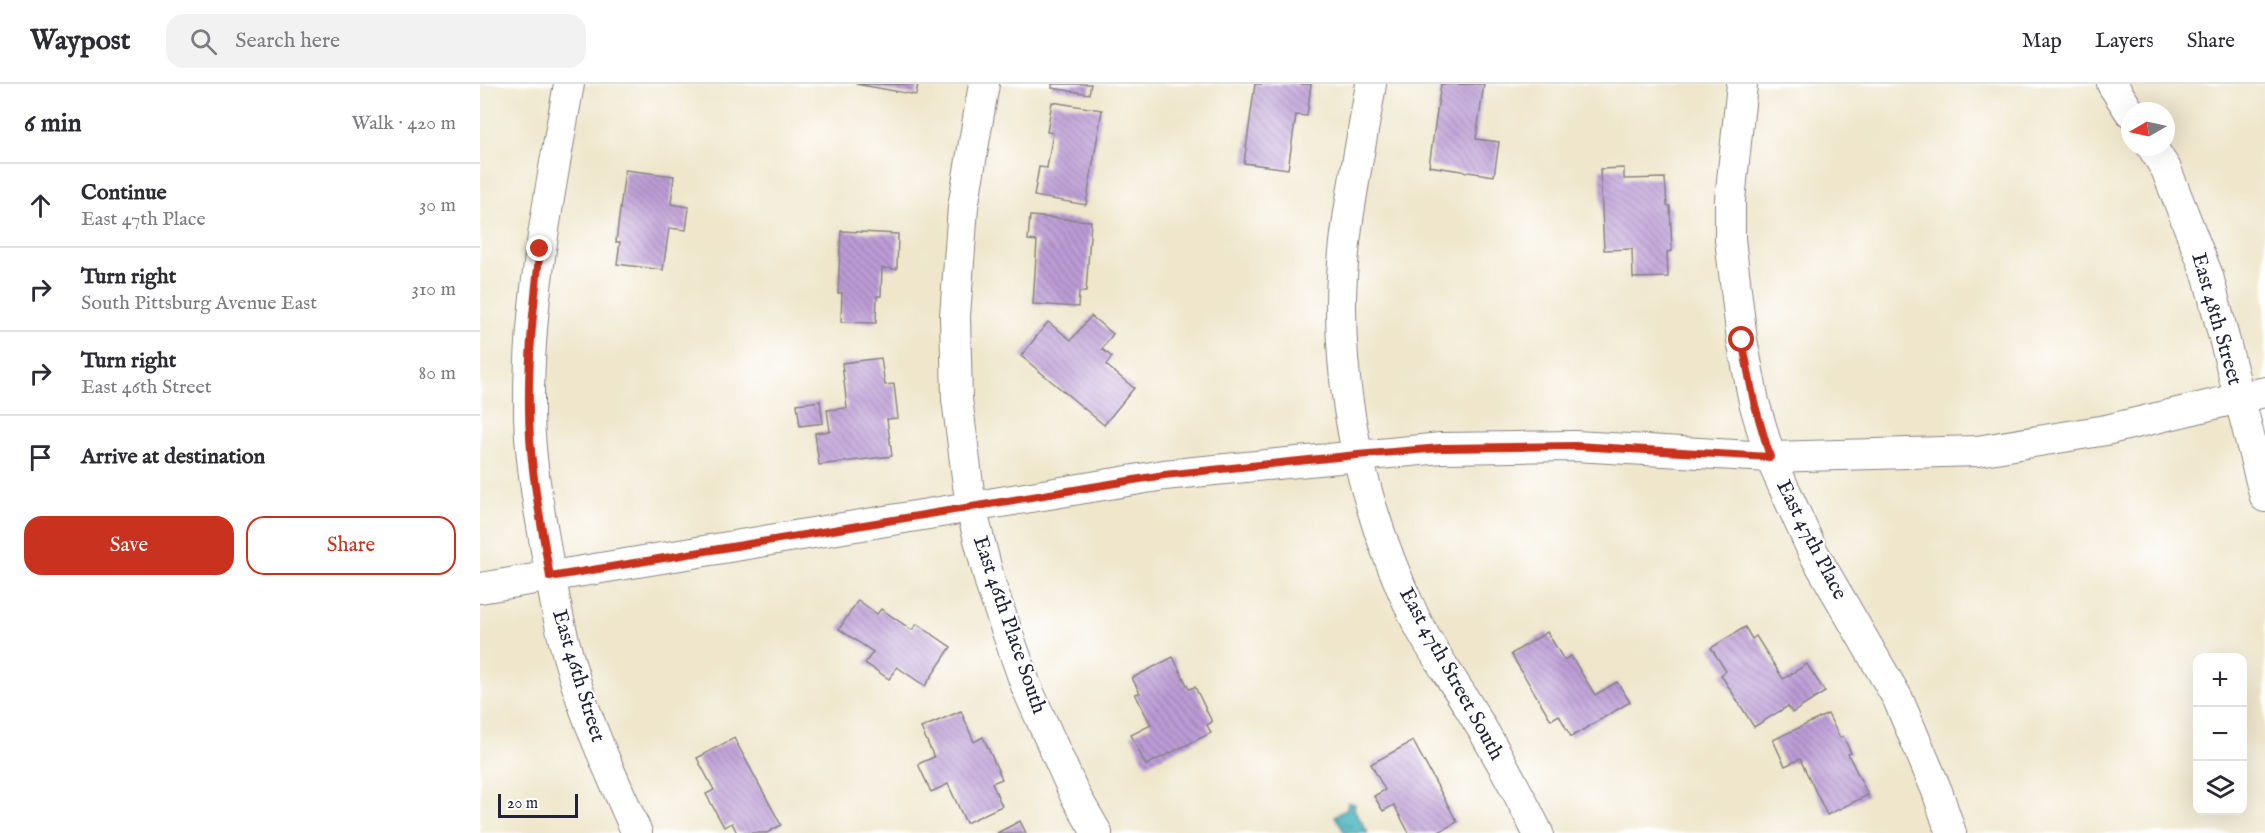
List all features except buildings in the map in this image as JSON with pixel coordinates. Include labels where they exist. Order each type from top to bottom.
[{"type":"street","name":"East 46th Street","points":[[569,84],[540,249],[531,324],[529,420],[534,483],[550,577],[573,674],[605,761],[638,833]]},
{"type":"street","name":"East 46th Place South","points":[[984,84],[963,207],[955,316],[957,399],[971,508],[991,586],[1026,686],[1075,795],[1097,833]]},
{"type":"street","name":"East 47th Street South","points":[[1371,84],[1346,246],[1341,299],[1343,362],[1348,409],[1357,455],[1374,516],[1415,618],[1481,726],[1538,833]]},
{"type":"street","name":"East 47th Place","points":[[1742,84],[1730,201],[1730,238],[1742,340],[1754,402],[1770,457],[1813,552],[1898,699],[1937,791],[1951,833]]},
{"type":"street","points":[[2112,84],[2124,102]]},
{"type":"street","name":"East 48th Street","points":[[2158,156],[2166,169],[2252,394],[2265,497]]},
{"type":"street","points":[[480,588],[1164,475],[1441,448],[1575,446],[1770,457],[1988,450],[2106,430],[2252,394]]},
{"type":"water","points":[[1348,802],[1355,804],[1354,809],[1368,833],[1345,833],[1335,816],[1347,809]]},
{"type":"route","points":[[540,249],[531,324],[529,410],[534,483],[550,577],[1164,475],[1357,455],[1441,448],[1575,446],[1770,457],[1754,402],[1742,340]]}]
